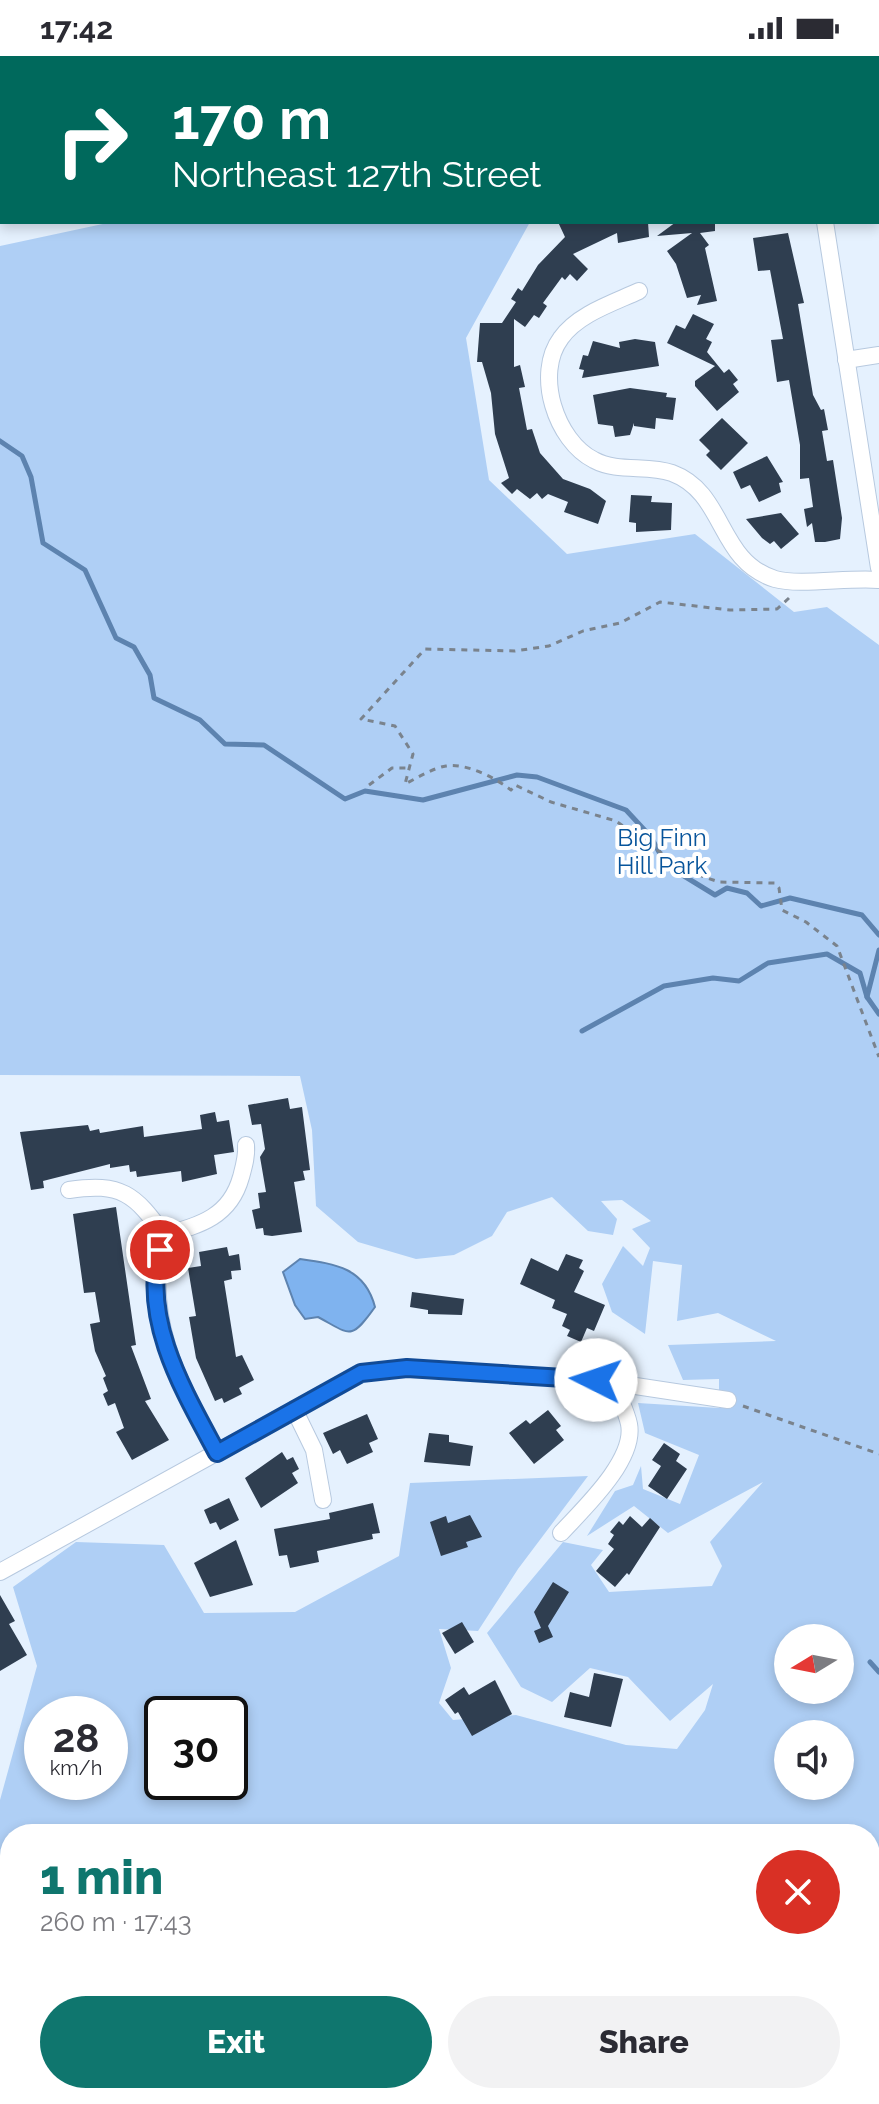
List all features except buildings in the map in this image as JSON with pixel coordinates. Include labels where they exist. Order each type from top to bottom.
[{"type":"street","points":[[825,224],[879,568]]},
{"type":"street","points":[[639,291],[577,322],[560,339],[552,359],[550,379],[557,417],[564,435],[595,461],[672,473],[694,486],[709,504],[732,548],[744,563],[779,580],[879,580]]},
{"type":"street","points":[[846,360],[879,355]]},
{"type":"street","points":[[164,1235],[201,1224],[223,1212],[240,1182],[246,1145]]},
{"type":"street","points":[[69,1190],[93,1186],[118,1191],[141,1203],[164,1235]]},
{"type":"street","points":[[164,1235],[155,1266],[165,1342],[171,1361],[217,1453]]},
{"type":"street","points":[[0,1572],[361,1373],[386,1369],[614,1382],[728,1400]]},
{"type":"street","points":[[561,1533],[604,1485],[627,1444],[629,1426],[614,1382]]},
{"type":"street","points":[[294,1409],[314,1450],[323,1500]]},
{"type":"path","points":[[798,590],[777,609],[730,610],[660,602],[620,623],[583,631],[549,646],[515,651],[425,649],[361,719],[395,726],[413,754],[405,784],[447,766],[488,775],[511,790],[515,785],[551,802],[616,821],[687,871],[719,882],[746,886],[765,881],[779,888],[782,910],[806,922],[837,946],[879,1057]]},
{"type":"path","points":[[369,785],[392,768],[410,768]]},
{"type":"path","points":[[728,1400],[879,1454]]},
{"type":"green space","name":"Big Finn Hill Park","points":[[103,224],[529,224],[466,338],[489,480],[567,554],[695,534],[794,612],[827,607],[879,645],[879,1824],[0,1824],[0,1800],[24,1713],[24,1800],[128,1800],[128,1696],[29,1696],[37,1666],[13,1587],[76,1542],[164,1545],[204,1613],[295,1612],[399,1556],[410,1483],[588,1476],[518,1569],[478,1631],[439,1629],[451,1668],[439,1703],[453,1720],[516,1715],[626,1745],[677,1749],[705,1710],[713,1684],[670,1721],[628,1677],[590,1668],[552,1702],[521,1687],[487,1633],[563,1542],[603,1550],[591,1565],[609,1592],[712,1586],[722,1566],[710,1542],[763,1482],[668,1533],[634,1506],[587,1536],[615,1491],[633,1485],[641,1466],[643,1489],[680,1504],[699,1455],[645,1433],[638,1403],[719,1408],[719,1379],[683,1380],[668,1345],[776,1341],[718,1313],[677,1321],[682,1265],[653,1261],[645,1334],[612,1312],[602,1284],[623,1246],[643,1266],[650,1248],[632,1229],[651,1221],[622,1200],[601,1201],[617,1219],[613,1235],[588,1231],[552,1197],[507,1212],[492,1236],[454,1255],[416,1259],[358,1242],[316,1206],[312,1130],[300,1076],[0,1075],[0,246]]},
{"type":"shaded area","points":[[300,1259],[337,1266],[364,1284],[375,1307],[360,1326],[349,1332],[318,1317],[305,1319],[295,1305],[283,1272]]},
{"type":"waterway","points":[[0,441],[22,456],[31,477],[43,543],[85,570],[116,638],[134,647],[150,675],[154,698],[200,720],[225,744],[264,745],[345,799],[365,791],[423,800],[517,775],[537,777],[626,810],[651,837],[666,865],[715,895],[727,888],[747,893],[761,906],[790,898],[862,915],[879,935]]},
{"type":"waterway","points":[[879,950],[867,997],[879,1014]]},
{"type":"waterway","points":[[582,1031],[664,986],[713,978],[739,981],[768,963],[827,954],[860,973],[867,997]]},
{"type":"waterway","points":[[870,1662],[879,1672]]},
{"type":"route","points":[[160,1250],[155,1266],[165,1342],[171,1361],[217,1453],[361,1373],[407,1368],[596,1380]]}]
